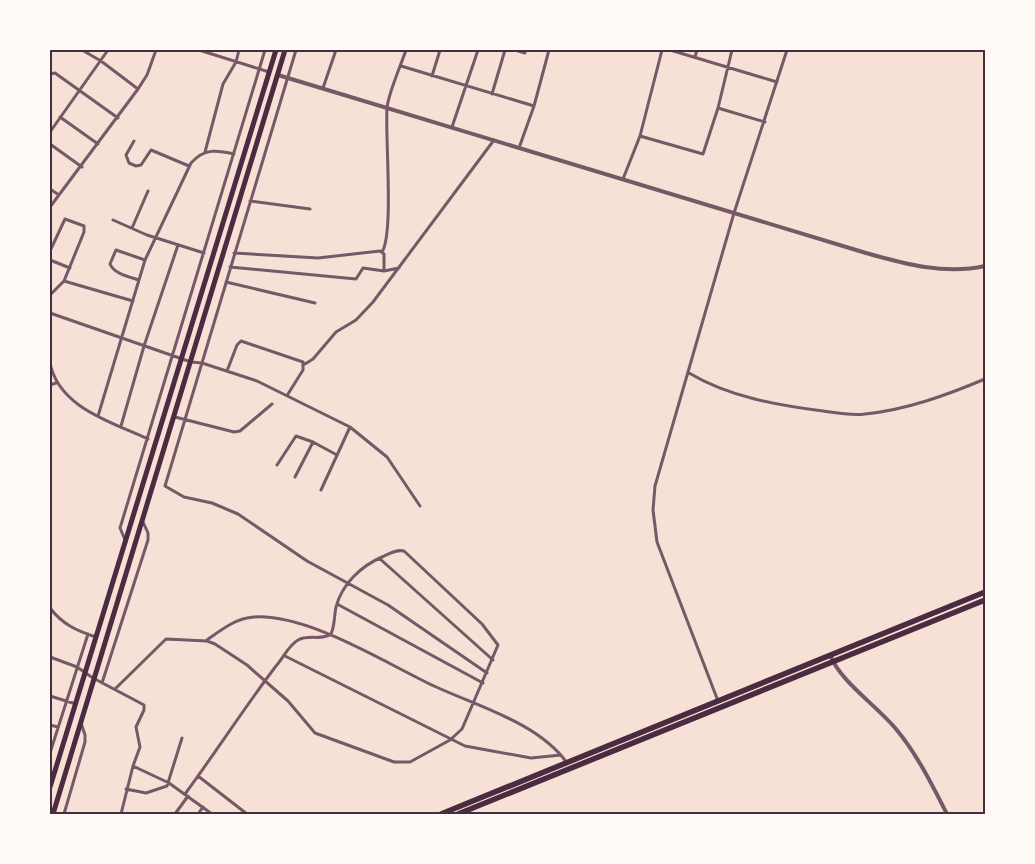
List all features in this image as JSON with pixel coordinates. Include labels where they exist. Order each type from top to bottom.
[{"type":"highway","points":[[441,814],[985,592]]},
{"type":"highway","points":[[458,814],[985,600]]},
{"type":"main road","points":[[50,787],[276,50]]},
{"type":"main road","points":[[53,814],[285,50]]},
{"type":"main road","points":[[269,72],[278,74]]},
{"type":"street","points":[[82,50],[101,61],[138,89]]},
{"type":"street","points":[[51,129],[108,50]]},
{"type":"street","points":[[50,208],[148,76],[156,50]]},
{"type":"street","points":[[199,50],[269,72]]},
{"type":"street","points":[[205,152],[223,84],[236,62],[240,50]]},
{"type":"street","points":[[126,542],[120,528],[265,50]]},
{"type":"street","points":[[296,50],[165,482],[167,488],[184,497],[212,503],[238,514],[307,561],[348,582],[400,613],[487,673]]},
{"type":"street","points":[[323,88],[336,50]]},
{"type":"street","points":[[384,272],[382,252],[387,245],[387,108],[406,50]]},
{"type":"street","points":[[432,76],[440,50]]},
{"type":"street","points":[[452,127],[468,87],[478,50]]},
{"type":"street","points":[[492,94],[505,50]]},
{"type":"street","points":[[515,50],[525,53]]},
{"type":"street","points":[[519,148],[534,106],[549,50]]},
{"type":"street","points":[[623,179],[640,136],[662,50]]},
{"type":"street","points":[[670,50],[778,82]]},
{"type":"street","points":[[695,57],[697,50]]},
{"type":"street","points":[[640,136],[703,154],[718,108],[732,50]]},
{"type":"street","points":[[718,701],[661,558],[654,523],[657,480],[734,213],[787,50]]},
{"type":"street","points":[[401,66],[534,106]]},
{"type":"street","points":[[50,74],[55,73],[118,118]]},
{"type":"street","points":[[278,74],[866,253],[918,266],[953,270],[985,266]]},
{"type":"street","points":[[718,108],[765,122]]},
{"type":"street","points":[[60,117],[98,144]]},
{"type":"street","points":[[288,394],[305,364],[313,359],[336,332],[356,320],[399,268],[494,140]]},
{"type":"street","points":[[134,141],[126,154],[129,163],[136,166],[141,165],[148,150],[151,150],[189,166]]},
{"type":"street","points":[[50,144],[82,167]]},
{"type":"street","points":[[98,416],[145,260],[189,166],[197,156],[205,152],[216,150],[234,154]]},
{"type":"street","points":[[50,189],[59,196]]},
{"type":"street","points":[[132,228],[148,191]]},
{"type":"street","points":[[250,202],[310,210]]},
{"type":"street","points":[[50,251],[65,219],[84,226],[84,232],[70,268],[64,280],[50,295]]},
{"type":"street","points":[[113,220],[204,253]]},
{"type":"street","points":[[121,426],[144,346],[178,245]]},
{"type":"street","points":[[139,280],[118,273],[111,269],[110,264],[116,250],[145,260]]},
{"type":"street","points":[[234,253],[256,256],[318,258],[382,252]]},
{"type":"street","points":[[50,260],[70,268]]},
{"type":"street","points":[[230,267],[356,279],[363,268],[384,272],[399,268]]},
{"type":"street","points":[[64,280],[133,301]]},
{"type":"street","points":[[226,282],[315,303]]},
{"type":"street","points":[[50,313],[191,362],[202,363],[227,371],[288,394],[294,400],[350,427],[387,457],[420,506]]},
{"type":"street","points":[[227,371],[237,345],[241,341],[305,364]]},
{"type":"street","points":[[50,363],[56,383],[75,403],[148,439]]},
{"type":"street","points":[[688,373],[720,389],[758,400],[858,415],[931,399],[985,379]]},
{"type":"street","points":[[50,385],[56,383]]},
{"type":"street","points":[[175,417],[238,432],[272,404]]},
{"type":"street","points":[[321,490],[350,427]]},
{"type":"street","points":[[277,465],[296,436],[313,442],[338,455]]},
{"type":"street","points":[[296,477],[313,442]]},
{"type":"street","points":[[102,683],[148,540],[148,533],[142,521]]},
{"type":"street","points":[[114,689],[166,639],[207,641],[247,665],[265,681],[288,701],[315,733],[394,762],[410,762],[450,740],[462,729],[498,646],[490,633],[406,552],[397,550],[379,558],[360,569],[348,582],[336,604],[333,632],[330,635],[298,640],[265,681],[198,776],[175,814]]},
{"type":"street","points":[[379,558],[493,660]]},
{"type":"street","points":[[336,604],[483,683]]},
{"type":"street","points":[[50,608],[68,626],[97,637]]},
{"type":"street","points":[[207,641],[226,627],[242,619],[254,617],[286,621],[330,635],[533,732],[562,755],[567,763]]},
{"type":"street","points":[[50,753],[88,634]]},
{"type":"street","points":[[285,656],[450,740],[466,746],[531,758],[562,755]]},
{"type":"street","points":[[830,656],[832,662],[903,738],[921,765],[947,814]]},
{"type":"street","points":[[50,657],[77,666],[86,674],[144,707],[136,727],[140,747],[126,789],[121,814]]},
{"type":"street","points":[[50,696],[76,704]]},
{"type":"street","points":[[64,814],[85,742],[85,735],[80,722]]},
{"type":"street","points":[[50,725],[58,727]]},
{"type":"street","points":[[126,789],[146,792],[162,788],[169,783],[182,738]]},
{"type":"street","points":[[133,766],[169,783],[212,814]]},
{"type":"street","points":[[198,776],[247,814]]},
{"type":"street","points":[[198,814],[203,807]]}]
